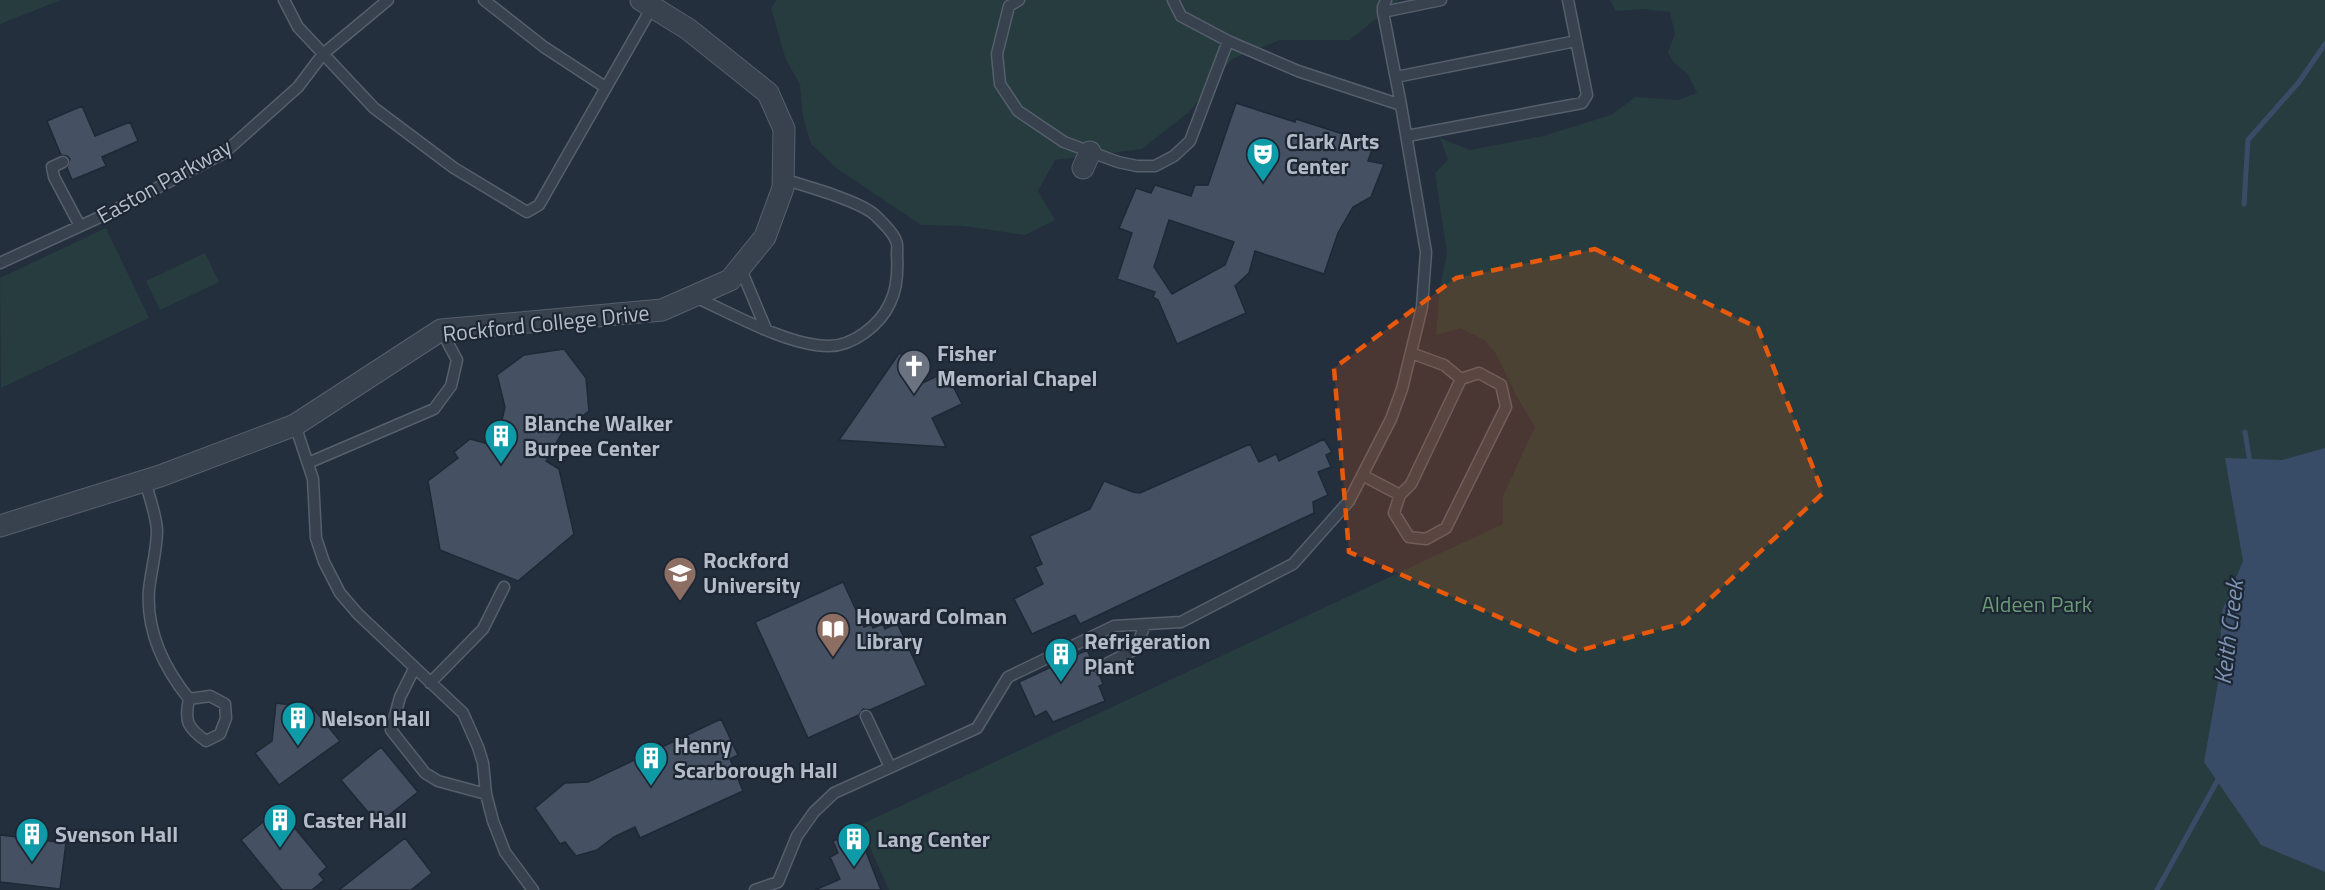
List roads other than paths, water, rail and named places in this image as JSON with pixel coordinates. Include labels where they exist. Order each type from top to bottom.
[{"type":"street","name":"Rockford College Drive","points":[[0,526],[146,481],[295,425],[441,330],[662,310],[730,280],[765,237],[783,188],[784,129],[768,93],[688,29],[646,3]]},
{"type":"lane","points":[[284,0],[298,27],[374,108],[454,168],[527,212],[538,207],[605,87],[646,3]]},
{"type":"lane","name":"Easton Parkway","points":[[0,263],[80,226],[224,153],[298,87],[324,54],[388,0]]},
{"type":"lane","points":[[484,0],[543,47],[605,87]]},
{"type":"lane","points":[[1019,0],[1009,6],[997,54],[1000,84],[1018,111],[1087,160],[1155,166],[1174,156],[1190,141],[1228,41]]},
{"type":"lane","points":[[1173,0],[1182,16],[1228,41],[1298,71],[1401,105]]},
{"type":"lane","points":[[755,890],[780,886],[797,836],[814,812],[834,793],[977,728],[1008,677],[1114,626],[1181,622],[1293,564],[1349,501],[1391,418],[1402,389],[1422,307],[1426,252],[1383,12],[1386,0]]},
{"type":"lane","points":[[1383,12],[1441,0]]},
{"type":"lane","points":[[1407,136],[1582,103],[1587,95],[1568,0]]},
{"type":"lane","points":[[1396,77],[1576,41]]},
{"type":"lane","points":[[63,162],[52,167],[54,177],[80,226]]},
{"type":"lane","points":[[693,296],[766,329],[808,344],[831,346],[848,342],[870,329],[890,304],[898,271],[896,240],[874,214],[838,197],[783,179]]},
{"type":"lane","points":[[740,267],[766,329]]},
{"type":"lane","points":[[308,463],[434,409],[451,386],[457,360],[441,330]]},
{"type":"lane","points":[[1411,353],[1444,365],[1461,379]]},
{"type":"lane","points":[[1479,373],[1501,385],[1506,407],[1446,528],[1426,539],[1409,537],[1394,513],[1400,495],[1411,484],[1461,379],[1479,373]]},
{"type":"lane","points":[[295,425],[313,479],[316,538],[324,562],[340,593],[358,614],[463,713],[483,763],[486,794],[505,852],[533,890]]},
{"type":"lane","points":[[1362,475],[1400,495]]},
{"type":"lane","points":[[146,481],[157,529],[149,592],[150,624],[172,678],[189,699]]},
{"type":"lane","points":[[430,683],[483,629],[504,587]]},
{"type":"lane","points":[[1100,667],[1136,649],[1144,624]]},
{"type":"lane","points":[[414,669],[400,697],[391,730],[425,773],[438,782],[486,794]]},
{"type":"lane","points":[[210,696],[225,704],[226,718],[220,734],[206,741],[191,730],[186,714],[189,699],[210,696]]},
{"type":"lane","points":[[866,716],[890,767]]},
{"type":"water","points":[[2325,448],[2325,872],[2261,845],[2204,762],[2218,683],[2222,611],[2243,561],[2225,458],[2282,460]]},
{"type":"waterway","name":"Keith Creek","points":[[2244,204],[2248,140],[2299,82],[2325,44]]},
{"type":"waterway","name":"Keith Creek","points":[[2245,432],[2250,463]]},
{"type":"waterway","name":"Keith Creek","points":[[2157,890],[2220,776]]},
{"type":"place","name":"Clark Arts Center","points":[[1263,183]]},
{"type":"place","name":"Fisher Memorial Chapel","points":[[914,395]]},
{"type":"place","name":"Blanche Walker Burpee Center","points":[[501,465]]},
{"type":"place","name":"Rockford University","points":[[680,602]]},
{"type":"place","name":"Howard Colman Library","points":[[833,658]]},
{"type":"place","name":"Refrigeration Plant","points":[[1061,683]]},
{"type":"place","name":"Nelson Hall","points":[[298,747]]},
{"type":"place","name":"Henry Scarborough Hall","points":[[651,787]]},
{"type":"place","name":"Caster Hall","points":[[280,849]]},
{"type":"place","name":"Svenson Hall","points":[[32,863]]},
{"type":"place","name":"Lang Center","points":[[854,868]]},
{"type":"park label","name":"Aldeen Park","points":[[2037,604]]}]
